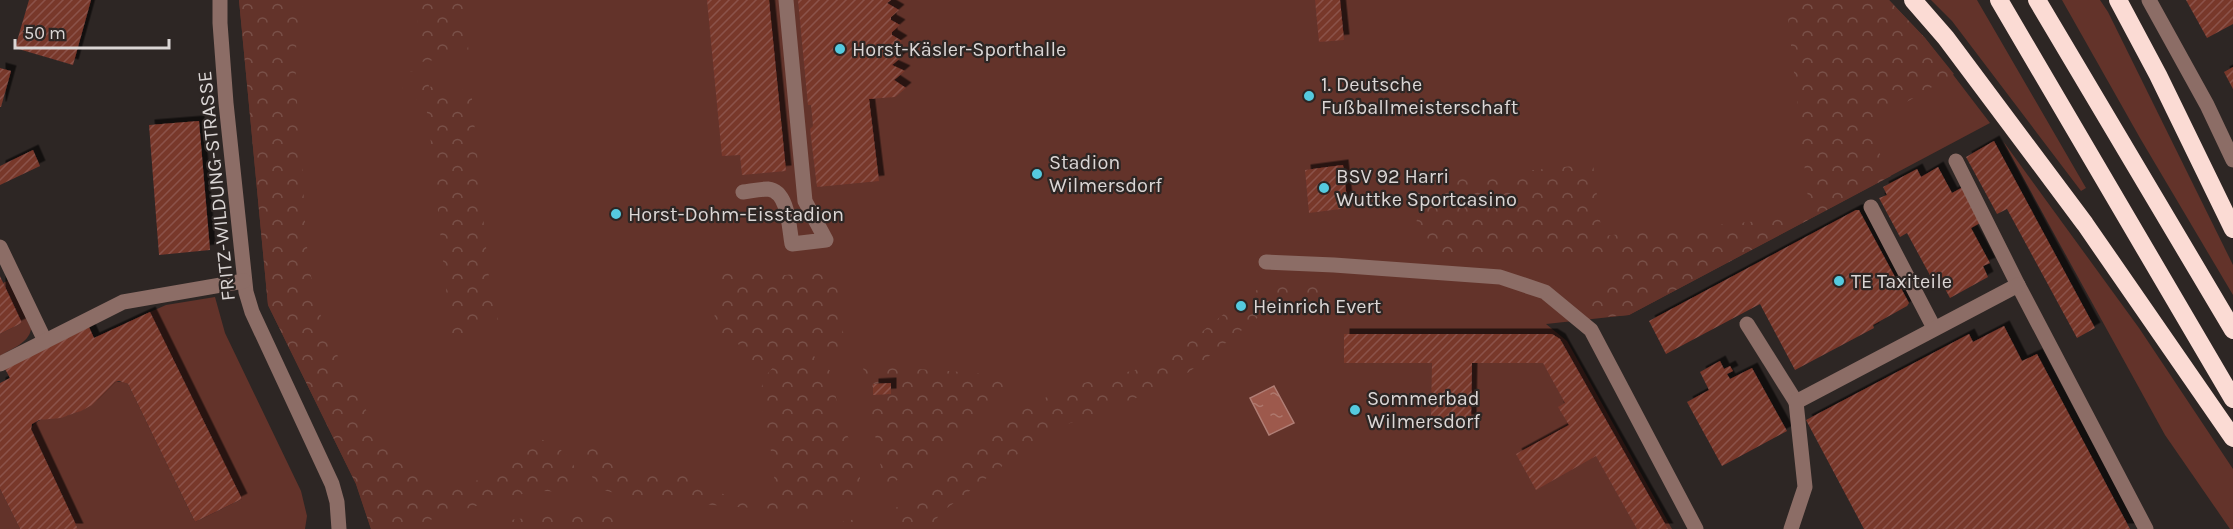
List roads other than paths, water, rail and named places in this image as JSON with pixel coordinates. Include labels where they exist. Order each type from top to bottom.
[{"type":"highway","points":[[1913,0],[1946,38],[2085,224],[2233,438]]},
{"type":"highway","points":[[1999,0],[2233,399]]},
{"type":"highway","points":[[2037,0],[2233,330]]},
{"type":"highway","points":[[2118,0],[2158,75],[2233,229]]},
{"type":"street","name":"FRITZ-WILDUNG-STRASSE","points":[[220,0],[226,103],[244,281],[252,312],[332,484],[337,502],[339,529]]},
{"type":"street","points":[[743,192],[768,189],[775,191],[788,214],[792,244],[826,240],[805,201],[786,0]]},
{"type":"street","points":[[2149,0],[2207,105],[2233,160]]},
{"type":"street","points":[[1956,161],[2146,529]]},
{"type":"street","points":[[1870,207],[1934,328]]},
{"type":"street","points":[[0,247],[45,341]]},
{"type":"street","points":[[1266,262],[1500,278],[1545,292],[1591,330],[1696,529]]},
{"type":"street","points":[[0,364],[123,302],[244,281]]},
{"type":"street","points":[[1796,402],[2018,285]]},
{"type":"street","points":[[1747,324],[1796,402],[1805,487],[1791,529]]},
{"type":"water","points":[[1274,386],[1294,423],[1269,435],[1250,398]]},
{"type":"place","name":"Horst-Käsler-Sporthalle","points":[[840,49]]},
{"type":"place","name":"1. Deutsche Fußballmeisterschaft","points":[[1309,96]]},
{"type":"place","name":"Stadion Wilmersdorf","points":[[1037,174]]},
{"type":"place","name":"BSV 92 Harri Wuttke Sportcasino","points":[[1324,188]]},
{"type":"place","name":"Horst-Dohm-Eisstadion","points":[[616,214]]},
{"type":"place","name":"TE Taxiteile","points":[[1839,281]]},
{"type":"place","name":"Heinrich Evert","points":[[1241,306]]},
{"type":"place","name":"Sommerbad Wilmersdorf","points":[[1355,410]]}]
